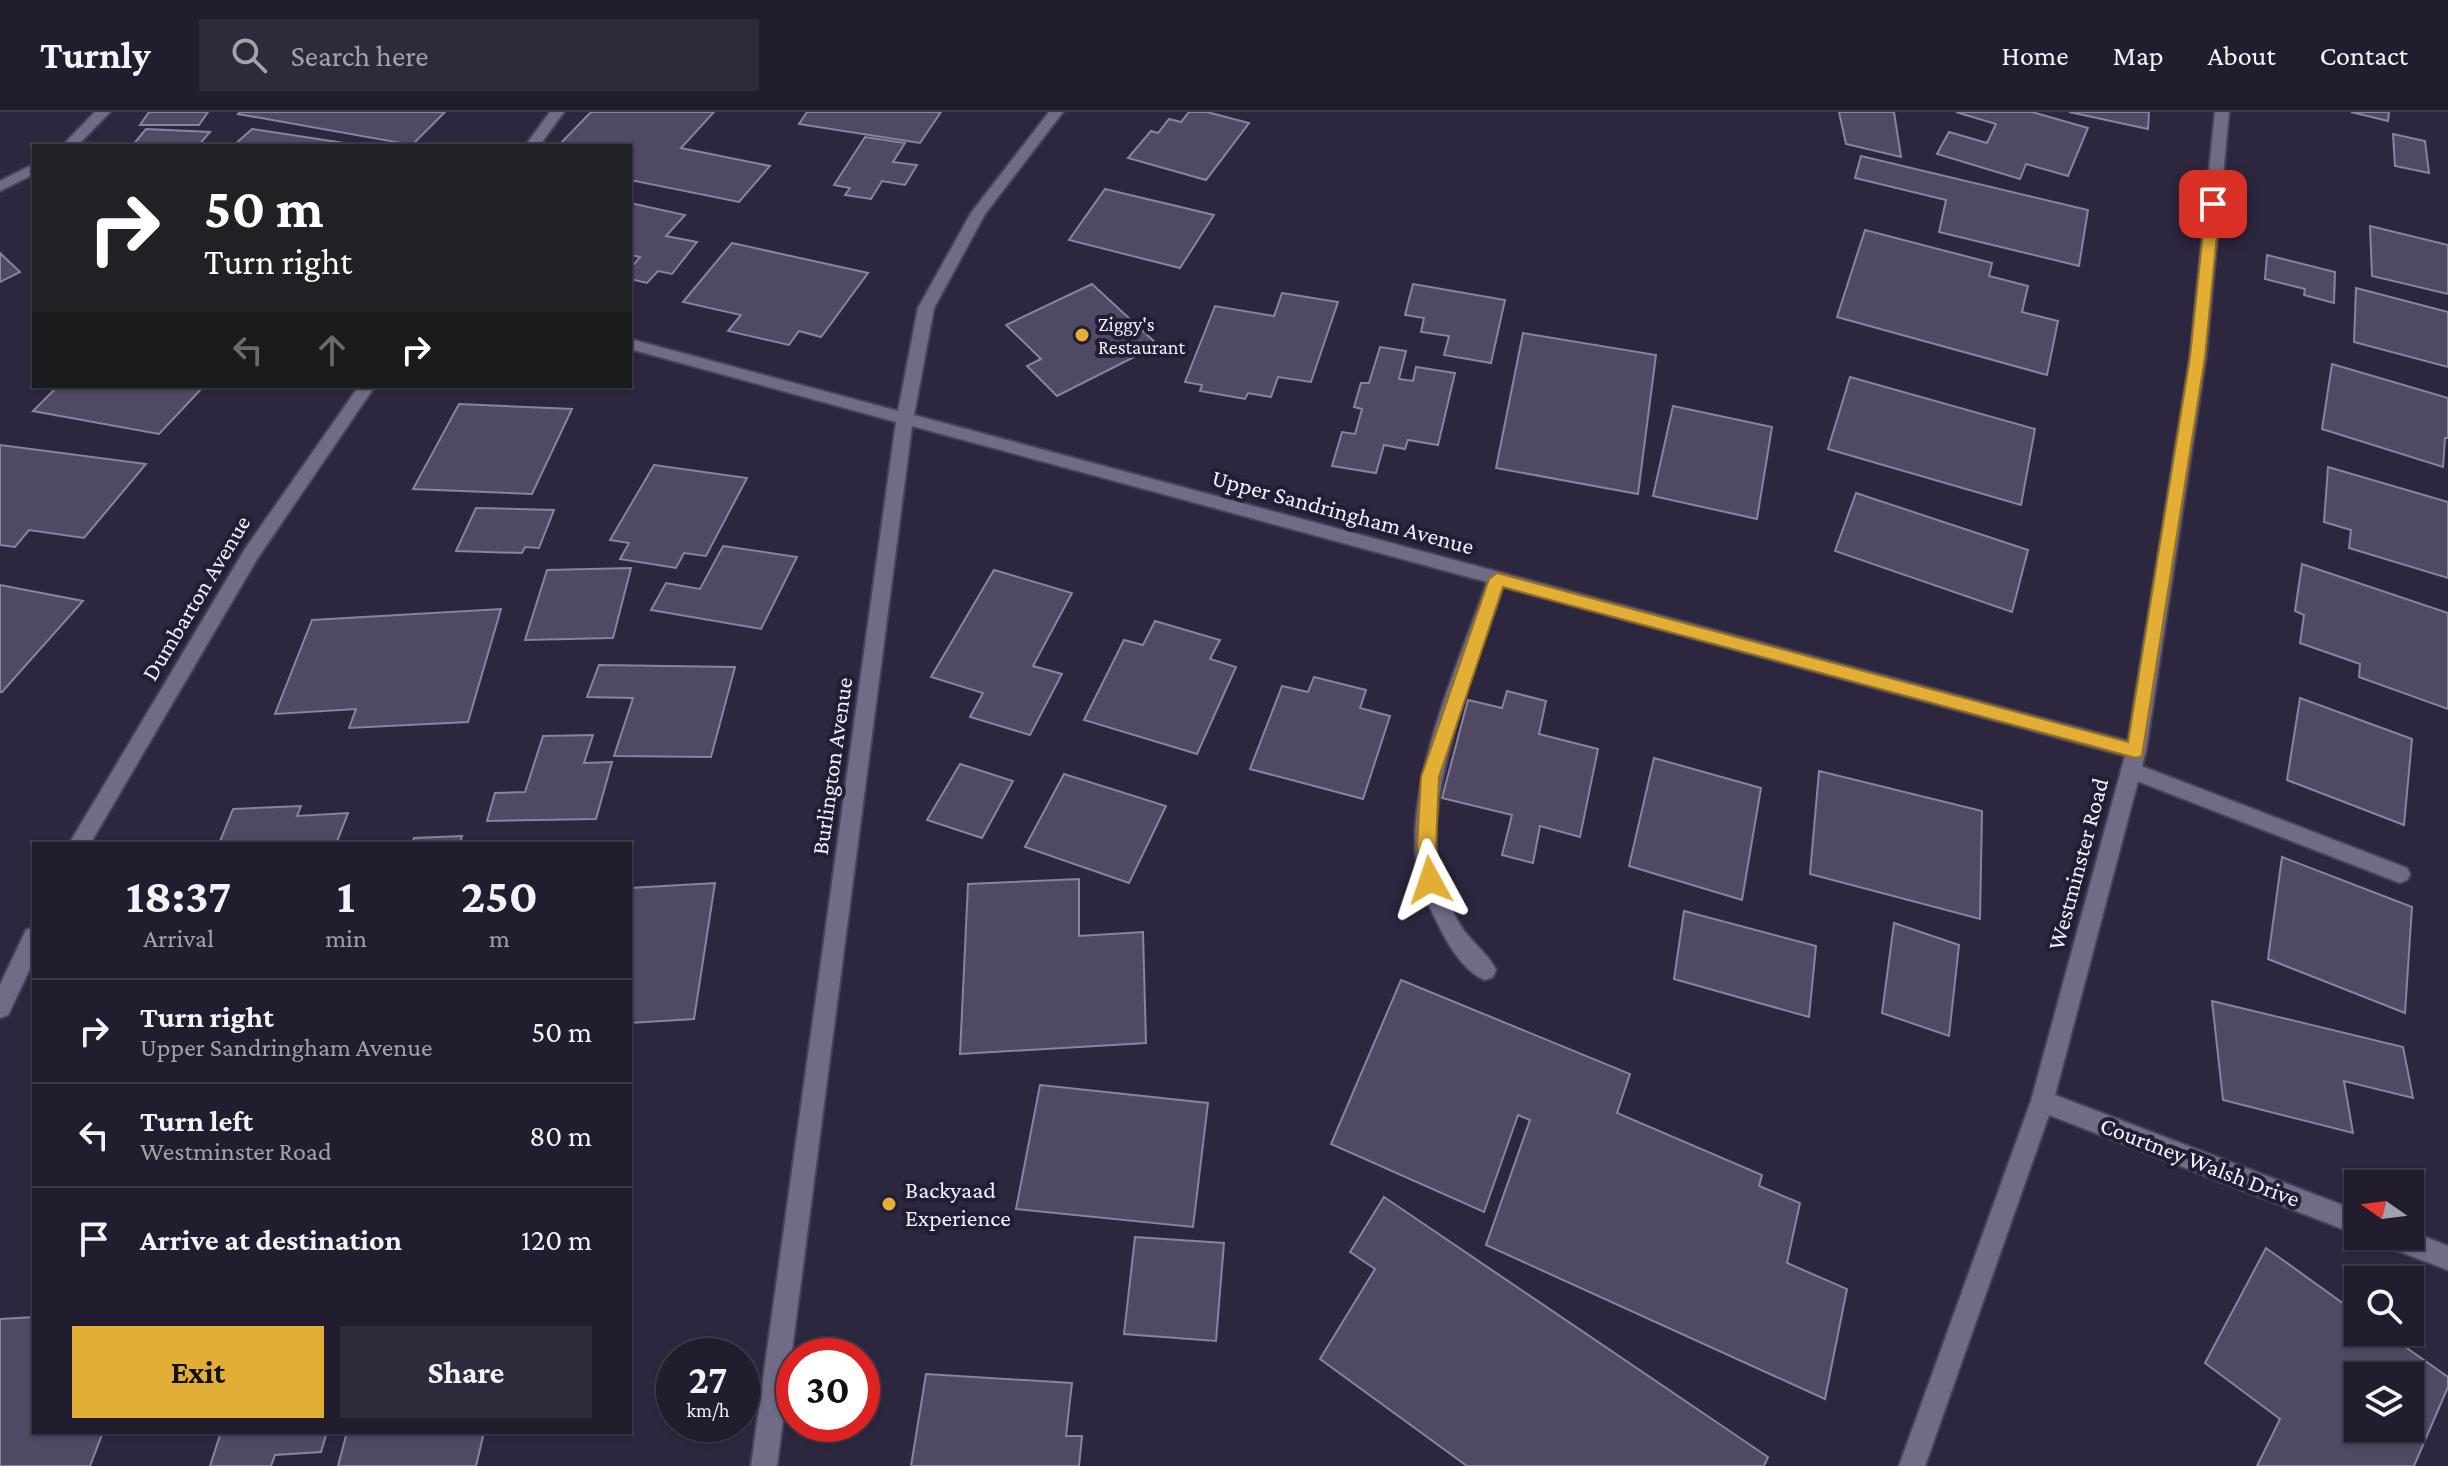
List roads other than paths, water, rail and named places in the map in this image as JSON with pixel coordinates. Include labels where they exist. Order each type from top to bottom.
[{"type":"street","points":[[71,144],[103,112]]},
{"type":"street","points":[[533,144],[557,112]]},
{"type":"street","name":"Burlington Avenue","points":[[764,1466],[905,418],[926,308],[978,213],[1056,112]]},
{"type":"street","name":"Westminster Road","points":[[1912,1466],[2042,1101],[2133,760],[2198,357],[2222,112]]},
{"type":"street","points":[[0,187],[32,169]]},
{"type":"street","name":"Upper Sandringham Avenue","points":[[632,345],[1497,579],[2133,760],[2400,874]]},
{"type":"street","name":"Dumbarton Avenue","points":[[80,842],[251,554],[366,388]]},
{"type":"street","points":[[1485,970],[1456,938],[1443,912],[1430,880],[1426,846],[1430,777],[1497,579]]},
{"type":"street","points":[[0,1008],[32,941]]},
{"type":"street","name":"Courtney Walsh Drive","points":[[2042,1101],[2344,1218]]},
{"type":"street","points":[[2424,1249],[2448,1258]]},
{"type":"place","name":"Ziggy's Restaurant","points":[[1082,335]]},
{"type":"place","name":"Backyaad Experience","points":[[889,1204]]}]
